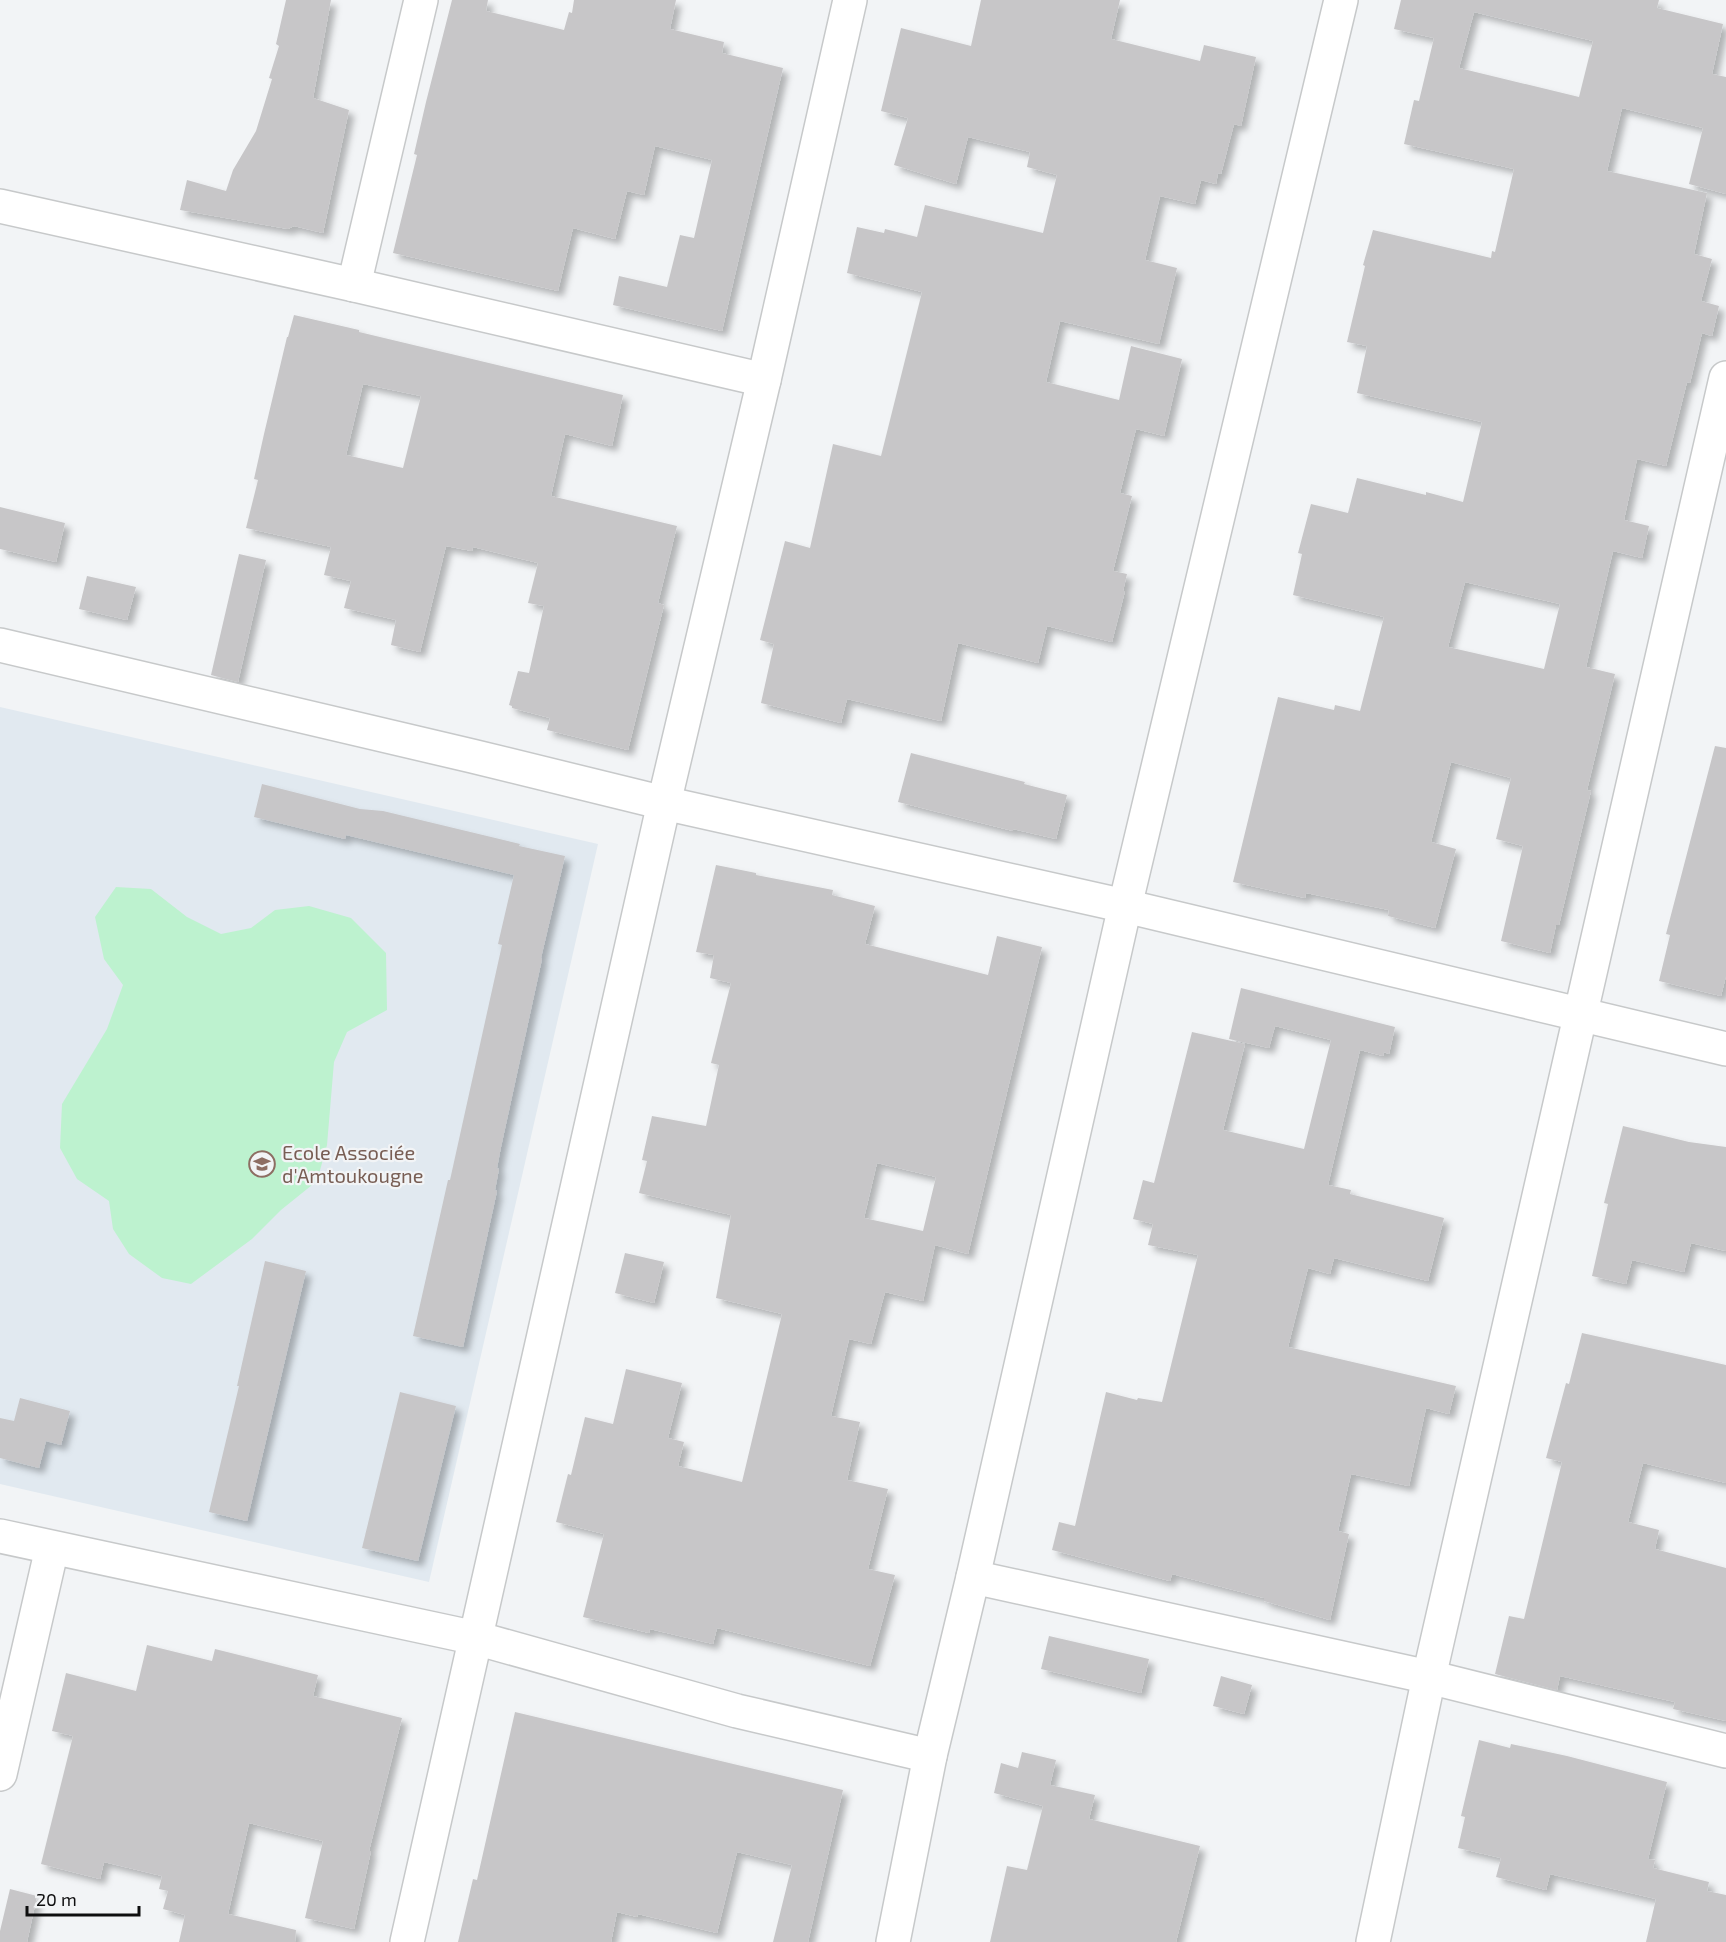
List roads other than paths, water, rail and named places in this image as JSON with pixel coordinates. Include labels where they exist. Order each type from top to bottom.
[{"type":"street","points":[[354,285],[421,0]]},
{"type":"street","points":[[407,1942],[664,803],[764,380],[850,0]]},
{"type":"street","points":[[893,1942],[930,1756],[973,1577],[1125,906],[1341,0]]},
{"type":"street","points":[[0,206],[764,380]]},
{"type":"street","points":[[1373,1942],[1429,1677],[1726,378]]},
{"type":"street","points":[[0,645],[664,803],[1125,906],[1726,1049]]},
{"type":"street","points":[[0,1536],[476,1638],[737,1711],[930,1756]]},
{"type":"street","points":[[0,1774],[52,1548]]},
{"type":"street","points":[[973,1577],[1429,1677],[1726,1751]]},
{"type":"place","name":"Ecole Associée d'Amtoukougne","points":[[262,1164]]}]
